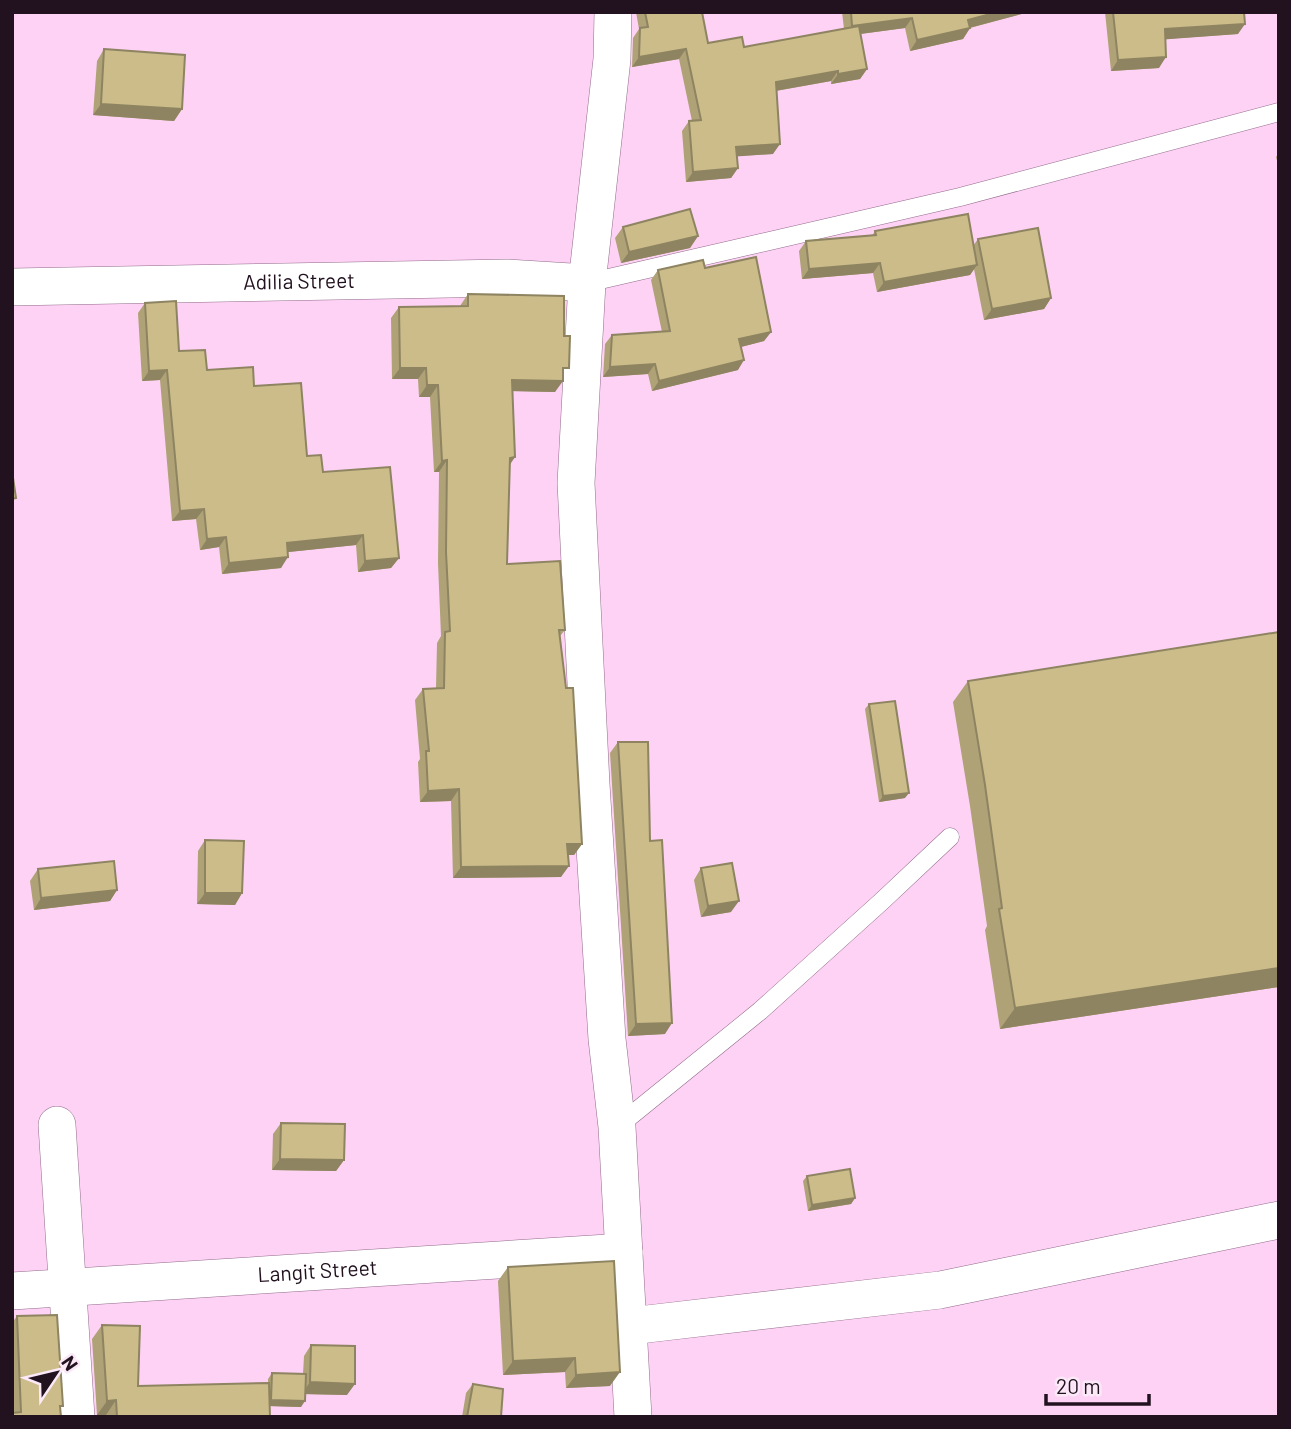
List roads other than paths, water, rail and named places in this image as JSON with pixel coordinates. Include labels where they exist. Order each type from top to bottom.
[{"type":"street","points":[[613,12],[612,59],[587,283],[576,483],[601,951],[617,1127],[633,1417]]},
{"type":"street","name":"Adilia Street","points":[[12,288],[507,278],[587,283]]},
{"type":"street","points":[[57,1125],[76,1417]]},
{"type":"street","points":[[630,1326],[940,1290],[1279,1220]]},
{"type":"street","name":"Langit Street","points":[[12,1291],[624,1252]]},
{"type":"lane","points":[[587,283],[960,197],[1279,113]]},
{"type":"lane","points":[[617,1127],[760,1011],[950,837]]}]
